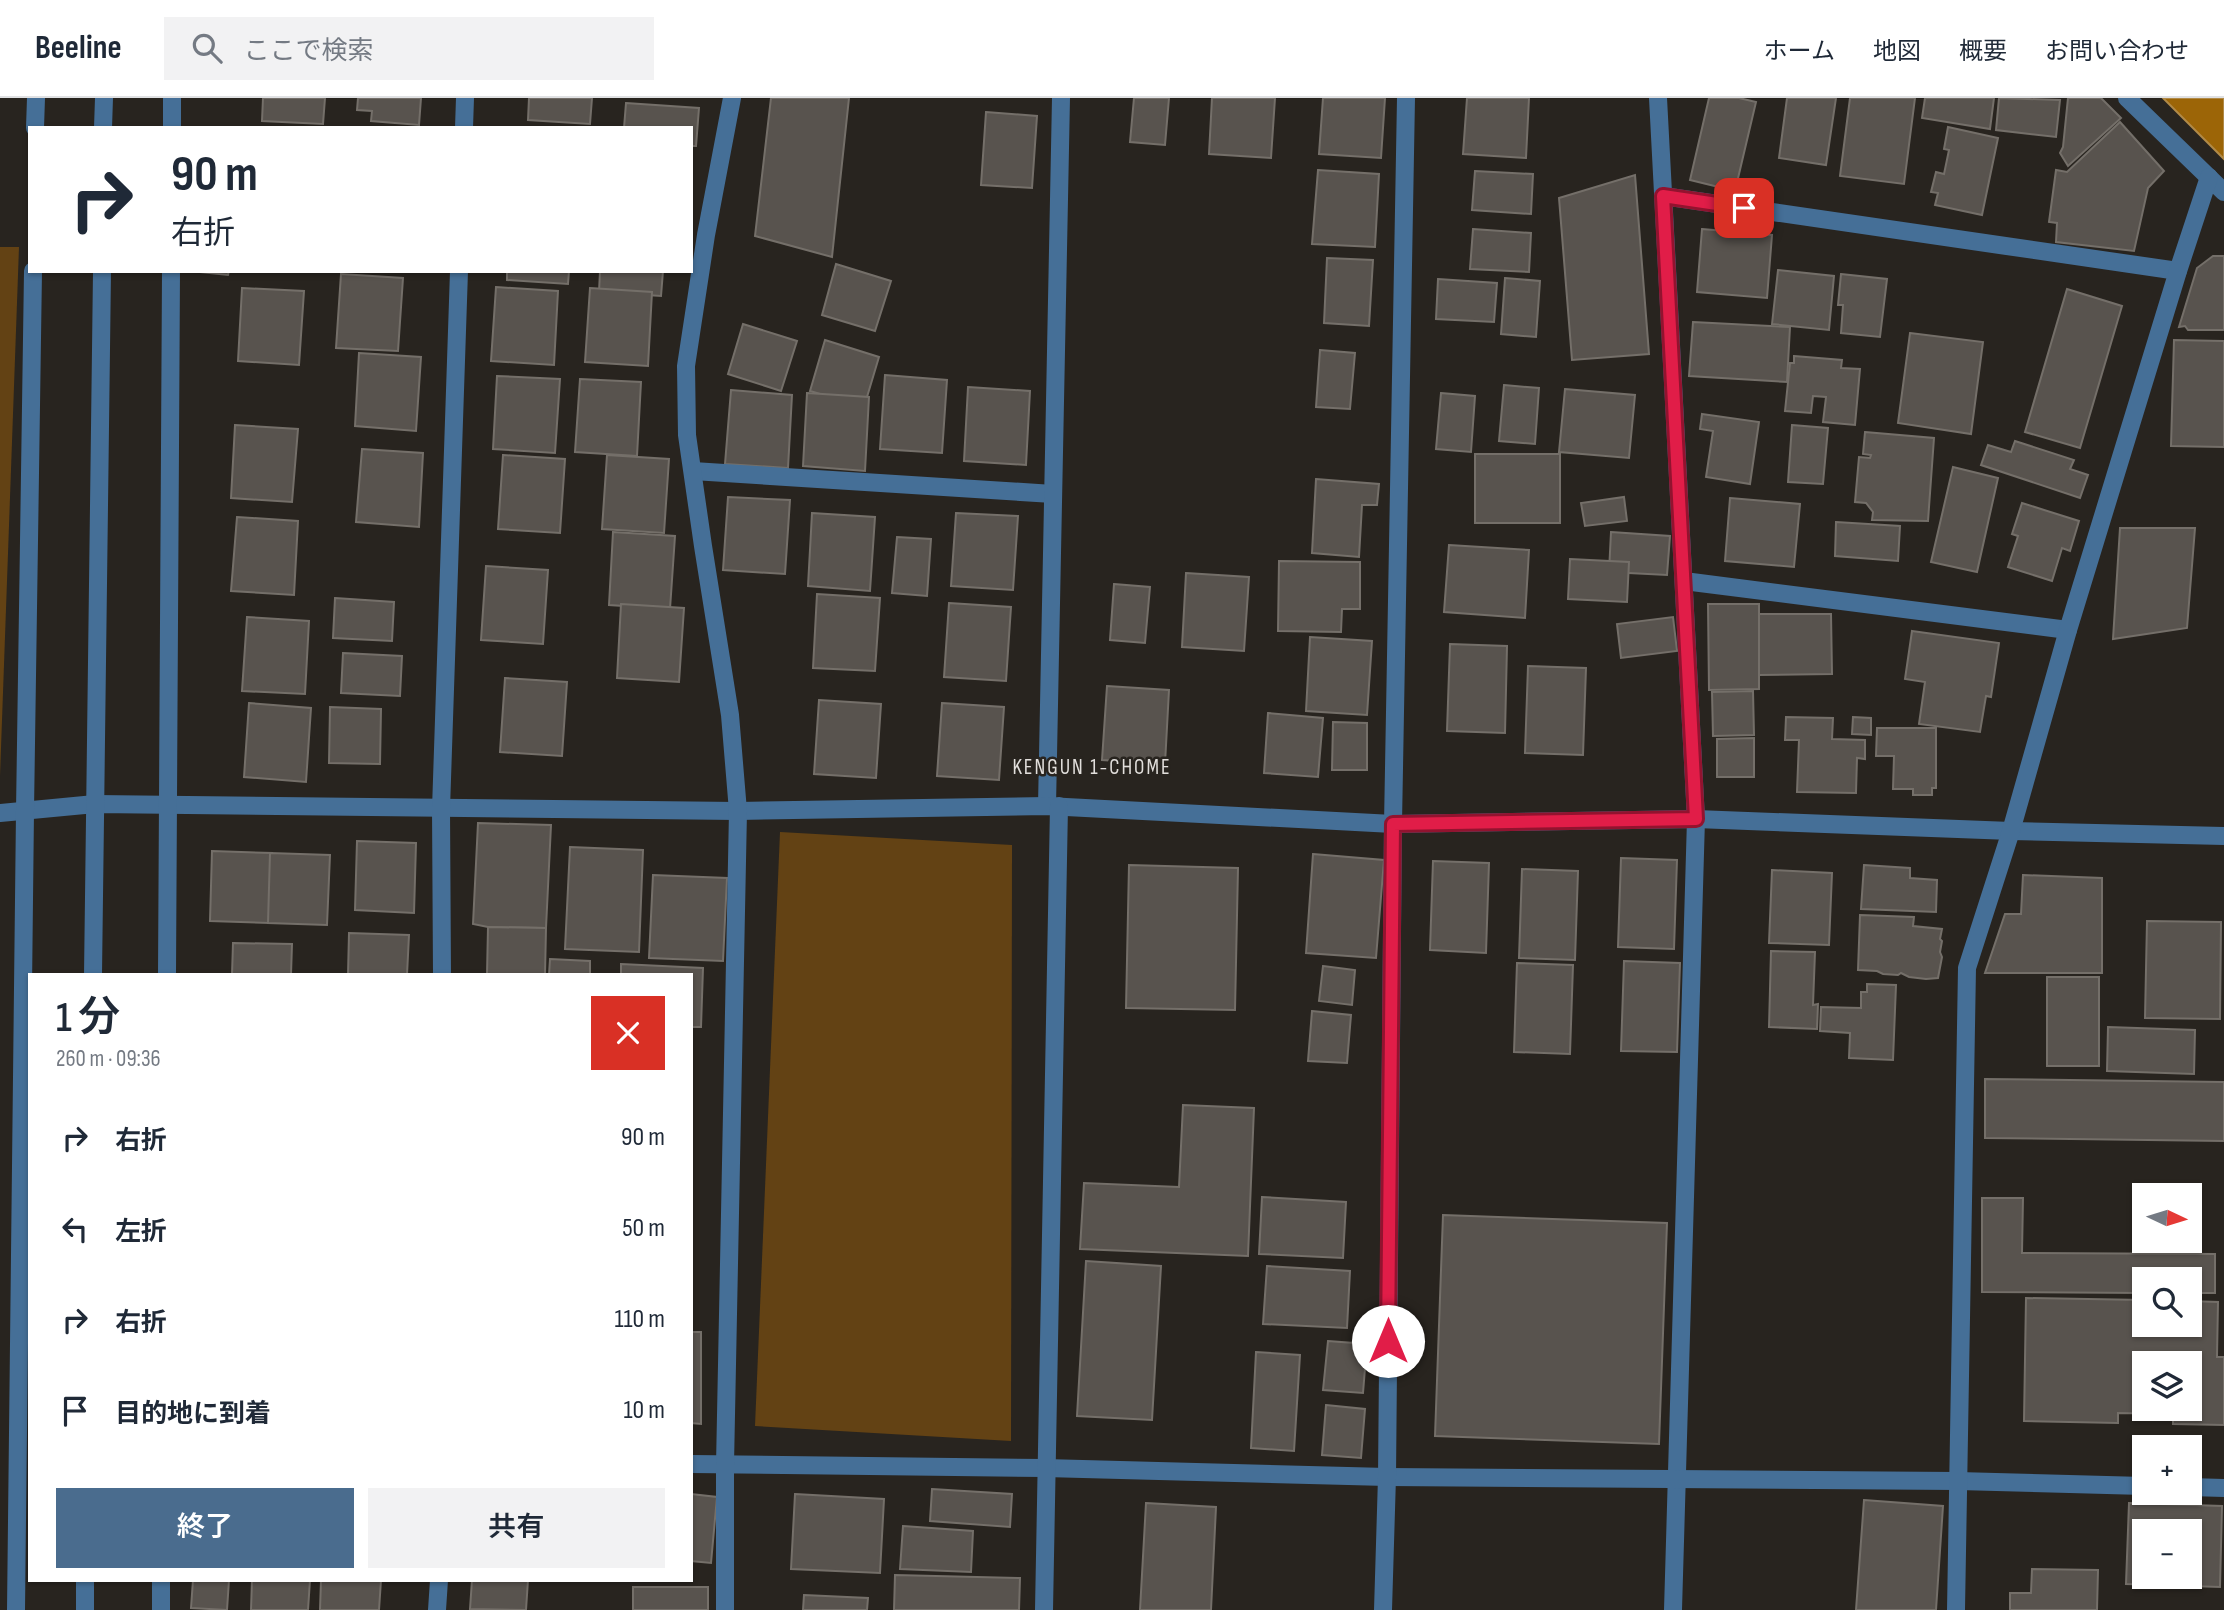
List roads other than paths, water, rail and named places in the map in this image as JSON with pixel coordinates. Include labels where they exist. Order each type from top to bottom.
[{"type":"street","points":[[36,98],[36,126]]},
{"type":"street","points":[[103,126],[104,98]]},
{"type":"street","points":[[172,98],[172,126]]},
{"type":"street","points":[[464,126],[465,98]]},
{"type":"street","points":[[725,1610],[725,1465],[738,811],[730,715],[687,435],[686,366],[706,235],[732,98]]},
{"type":"street","points":[[1044,1610],[1053,806],[1053,494],[1061,98]]},
{"type":"street","points":[[1383,1610],[1406,98]]},
{"type":"street","points":[[1658,98],[1696,819],[1673,1610]]},
{"type":"street","points":[[2127,98],[2224,192]]},
{"type":"street","points":[[1956,1610],[1967,968],[2011,831],[2068,630],[2209,177]]},
{"type":"street","points":[[1663,196],[2178,271]]},
{"type":"street","points":[[16,1610],[33,273]]},
{"type":"street","points":[[93,973],[102,273]]},
{"type":"street","points":[[167,973],[172,273]]},
{"type":"street","points":[[442,973],[441,809],[459,273]]},
{"type":"street","points":[[693,471],[1053,494]]},
{"type":"street","points":[[1684,581],[2068,630]]},
{"type":"street","points":[[0,813],[95,804],[738,811],[1053,806],[1393,824],[1696,819],[2224,836]]},
{"type":"street","points":[[693,1464],[1045,1468],[1387,1477],[1958,1481],[2132,1486]]},
{"type":"street","points":[[2202,1487],[2224,1488]]},
{"type":"street","points":[[85,1582],[85,1610]]},
{"type":"street","points":[[161,1582],[161,1610]]},
{"type":"street","points":[[437,1610],[439,1582]]},
{"type":"district","name":"KENGUN 1-CHOME","points":[[1092,767]]}]
